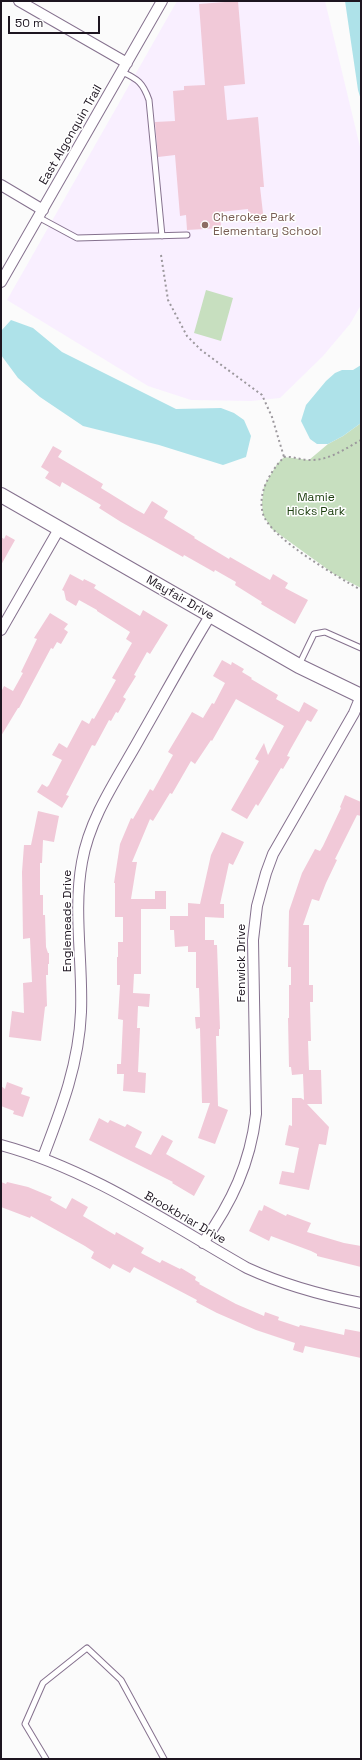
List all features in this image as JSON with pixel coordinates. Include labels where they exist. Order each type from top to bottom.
[{"type":"street","points":[[19,1],[124,67]]},
{"type":"street","name":"East Algonquin Trail","points":[[1,282],[162,1]]},
{"type":"street","points":[[1,185],[41,214]]},
{"type":"street","name":"Mayfair Drive","points":[[1,495],[299,666],[361,696]]},
{"type":"street","points":[[1,630],[60,529]]},
{"type":"street","name":"Englemeade Drive","points":[[43,1158],[70,1083],[78,1046],[81,997],[80,881],[82,862],[88,838],[96,818],[116,781],[210,616]]},
{"type":"street","name":"Fenwick Drive","points":[[203,1243],[226,1206],[238,1182],[246,1165],[254,1138],[256,1114],[253,940],[256,906],[261,887],[273,854],[354,713],[361,696]]},
{"type":"street","name":"Brookbriar Drive","points":[[1,1144],[43,1158],[90,1178],[247,1268],[296,1288],[361,1303]]},
{"type":"lane","points":[[124,67],[138,80],[146,91],[149,100],[162,236]]},
{"type":"lane","points":[[41,214],[77,238],[187,235]]},
{"type":"lane","points":[[299,666],[314,634],[325,632],[361,648]]},
{"type":"lane","points":[[46,1759],[25,1724],[43,1683],[88,1648],[121,1680],[164,1759]]},
{"type":"path","points":[[161,255],[168,300],[187,336],[201,350],[262,395],[272,417],[284,457]]},
{"type":"path","points":[[361,440],[326,458],[309,460],[292,456],[284,457],[272,469],[264,486],[262,502],[263,515],[272,529],[285,540],[334,574],[361,590]]},
{"type":"shaded area","name":"Cherokee Park Elementary School","points":[[177,1],[325,1],[361,151],[361,305],[350,324],[323,356],[280,398],[251,401],[191,400],[148,386],[7,300]]},
{"type":"green space","points":[[206,290],[233,298],[221,341],[194,333]]},
{"type":"green space","name":"Mamie Hicks Park","points":[[361,423],[361,588],[334,574],[272,529],[263,515],[262,502],[264,486],[277,464],[284,457],[309,460],[328,444],[343,436]]},
{"type":"water","points":[[345,1],[361,1],[361,100],[358,90]]},
{"type":"water","points":[[11,320],[33,328],[62,352],[176,409],[221,408],[234,413],[244,420],[251,436],[246,457],[223,465],[159,445],[83,426],[40,397],[18,378],[1,355],[1,331]]},
{"type":"water","points":[[361,365],[361,423],[343,436],[328,444],[317,444],[310,439],[301,421],[306,405],[326,381],[335,373],[342,370],[353,370]]},
{"type":"building","points":[[238,1],[245,84],[224,86],[227,120],[258,117],[264,187],[260,187],[264,222],[249,223],[248,209],[220,212],[221,228],[187,230],[186,215],[180,216],[175,155],[158,157],[155,122],[175,121],[173,91],[184,90],[184,86],[205,85],[199,4]]},
{"type":"building","points":[[53,446],[62,451],[58,457],[103,484],[101,488],[135,509],[144,514],[152,501],[168,511],[164,518],[195,537],[194,538],[229,559],[230,557],[270,580],[273,574],[288,583],[285,588],[308,600],[295,624],[261,604],[262,602],[235,585],[236,582],[215,570],[214,572],[184,555],[183,557],[121,522],[99,508],[101,505],[62,482],[60,487],[45,478],[49,472],[41,467]]},
{"type":"building","points":[[6,535],[15,540],[1,565],[1,537],[4,539]]},
{"type":"building","points":[[70,574],[83,581],[84,579],[96,585],[94,588],[140,616],[143,610],[168,625],[150,654],[147,652],[134,675],[136,676],[123,697],[126,699],[118,713],[116,712],[111,721],[109,720],[95,746],[92,745],[66,795],[69,796],[62,808],[37,792],[42,784],[47,787],[49,785],[62,760],[52,755],[59,743],[67,748],[82,720],[89,724],[92,718],[94,719],[116,680],[112,678],[132,643],[126,639],[130,632],[97,610],[79,600],[76,606],[66,600],[64,591],[62,590]]},
{"type":"building","points":[[50,613],[68,624],[64,629],[68,632],[61,644],[57,642],[53,649],[51,648],[19,708],[1,736],[1,692],[4,686],[13,691],[23,673],[21,672],[37,639],[34,638]]},
{"type":"building","points":[[222,660],[231,665],[232,662],[244,669],[242,672],[252,678],[251,679],[278,695],[276,699],[299,712],[304,702],[318,710],[311,722],[307,720],[287,756],[290,757],[283,769],[281,768],[258,806],[256,804],[247,819],[231,810],[259,761],[255,759],[264,743],[268,755],[284,726],[236,699],[212,741],[211,740],[195,764],[191,761],[172,794],[170,793],[153,821],[150,819],[132,862],[137,862],[131,899],[155,899],[155,891],[166,891],[166,909],[141,909],[141,974],[134,974],[133,993],[150,994],[149,1007],[138,1006],[137,1028],[140,1028],[138,1072],[146,1073],[145,1093],[123,1091],[124,1074],[117,1074],[117,1064],[121,1064],[123,1020],[118,1019],[120,985],[117,985],[117,957],[118,942],[123,942],[123,917],[115,917],[114,883],[120,844],[131,818],[133,819],[150,789],[153,791],[173,755],[168,752],[192,712],[203,718],[212,703],[214,704],[225,683],[213,676]]},
{"type":"building","points":[[345,795],[361,802],[361,816],[357,815],[335,859],[337,860],[319,901],[312,899],[303,925],[309,925],[309,985],[313,985],[313,1002],[310,1002],[311,1041],[308,1041],[309,1070],[321,1070],[322,1104],[307,1104],[329,1127],[326,1145],[319,1144],[309,1190],[279,1184],[282,1171],[294,1173],[299,1148],[285,1145],[289,1125],[292,1126],[292,1098],[301,1098],[304,1100],[303,1074],[292,1075],[291,1067],[289,1067],[288,1018],[291,967],[288,967],[289,911],[302,873],[315,849],[320,851],[323,846],[341,808],[340,807]]},
{"type":"building","points":[[38,811],[59,816],[54,842],[43,840],[42,863],[40,863],[40,895],[43,895],[46,947],[49,953],[48,975],[46,975],[47,1006],[45,1007],[41,1041],[9,1037],[12,1011],[24,1013],[23,983],[32,982],[30,938],[23,939],[22,872],[24,845],[31,845]]},
{"type":"building","points":[[222,832],[244,842],[233,865],[229,863],[220,904],[224,904],[224,918],[205,917],[205,940],[214,940],[214,945],[217,945],[220,1029],[219,1036],[216,1036],[218,1106],[228,1110],[215,1144],[198,1138],[210,1103],[202,1103],[200,1028],[196,1029],[195,1017],[200,1017],[199,988],[196,988],[196,952],[188,952],[188,946],[175,947],[174,930],[170,930],[170,916],[188,916],[188,903],[200,904],[211,855]]},
{"type":"building","points":[[7,1082],[23,1088],[21,1094],[30,1097],[23,1117],[13,1114],[14,1111],[1,1106],[1,1086],[5,1089]]},
{"type":"building","points":[[99,1118],[108,1123],[110,1120],[125,1127],[127,1124],[142,1132],[135,1147],[151,1155],[162,1135],[173,1141],[166,1154],[205,1176],[194,1196],[172,1183],[173,1182],[89,1140]]},
{"type":"building","points":[[1,1182],[28,1187],[52,1197],[50,1200],[66,1209],[72,1198],[88,1207],[83,1216],[115,1235],[116,1232],[144,1248],[141,1253],[160,1263],[162,1260],[180,1269],[181,1268],[196,1277],[195,1280],[200,1283],[199,1284],[236,1304],[264,1316],[265,1312],[279,1317],[278,1320],[299,1327],[300,1325],[344,1335],[345,1329],[361,1332],[361,1358],[305,1346],[303,1353],[293,1350],[295,1343],[256,1330],[217,1313],[196,1302],[197,1300],[134,1267],[130,1273],[113,1264],[110,1269],[91,1258],[94,1252],[85,1246],[31,1216],[30,1218],[1,1207]]},
{"type":"building","points":[[264,1205],[286,1216],[287,1214],[311,1223],[307,1232],[344,1243],[361,1246],[361,1267],[317,1256],[317,1254],[311,1251],[271,1236],[269,1241],[249,1231],[259,1210],[262,1211]]},
{"type":"place","name":"Cherokee Park Elementary School","points":[[205,225]]}]
